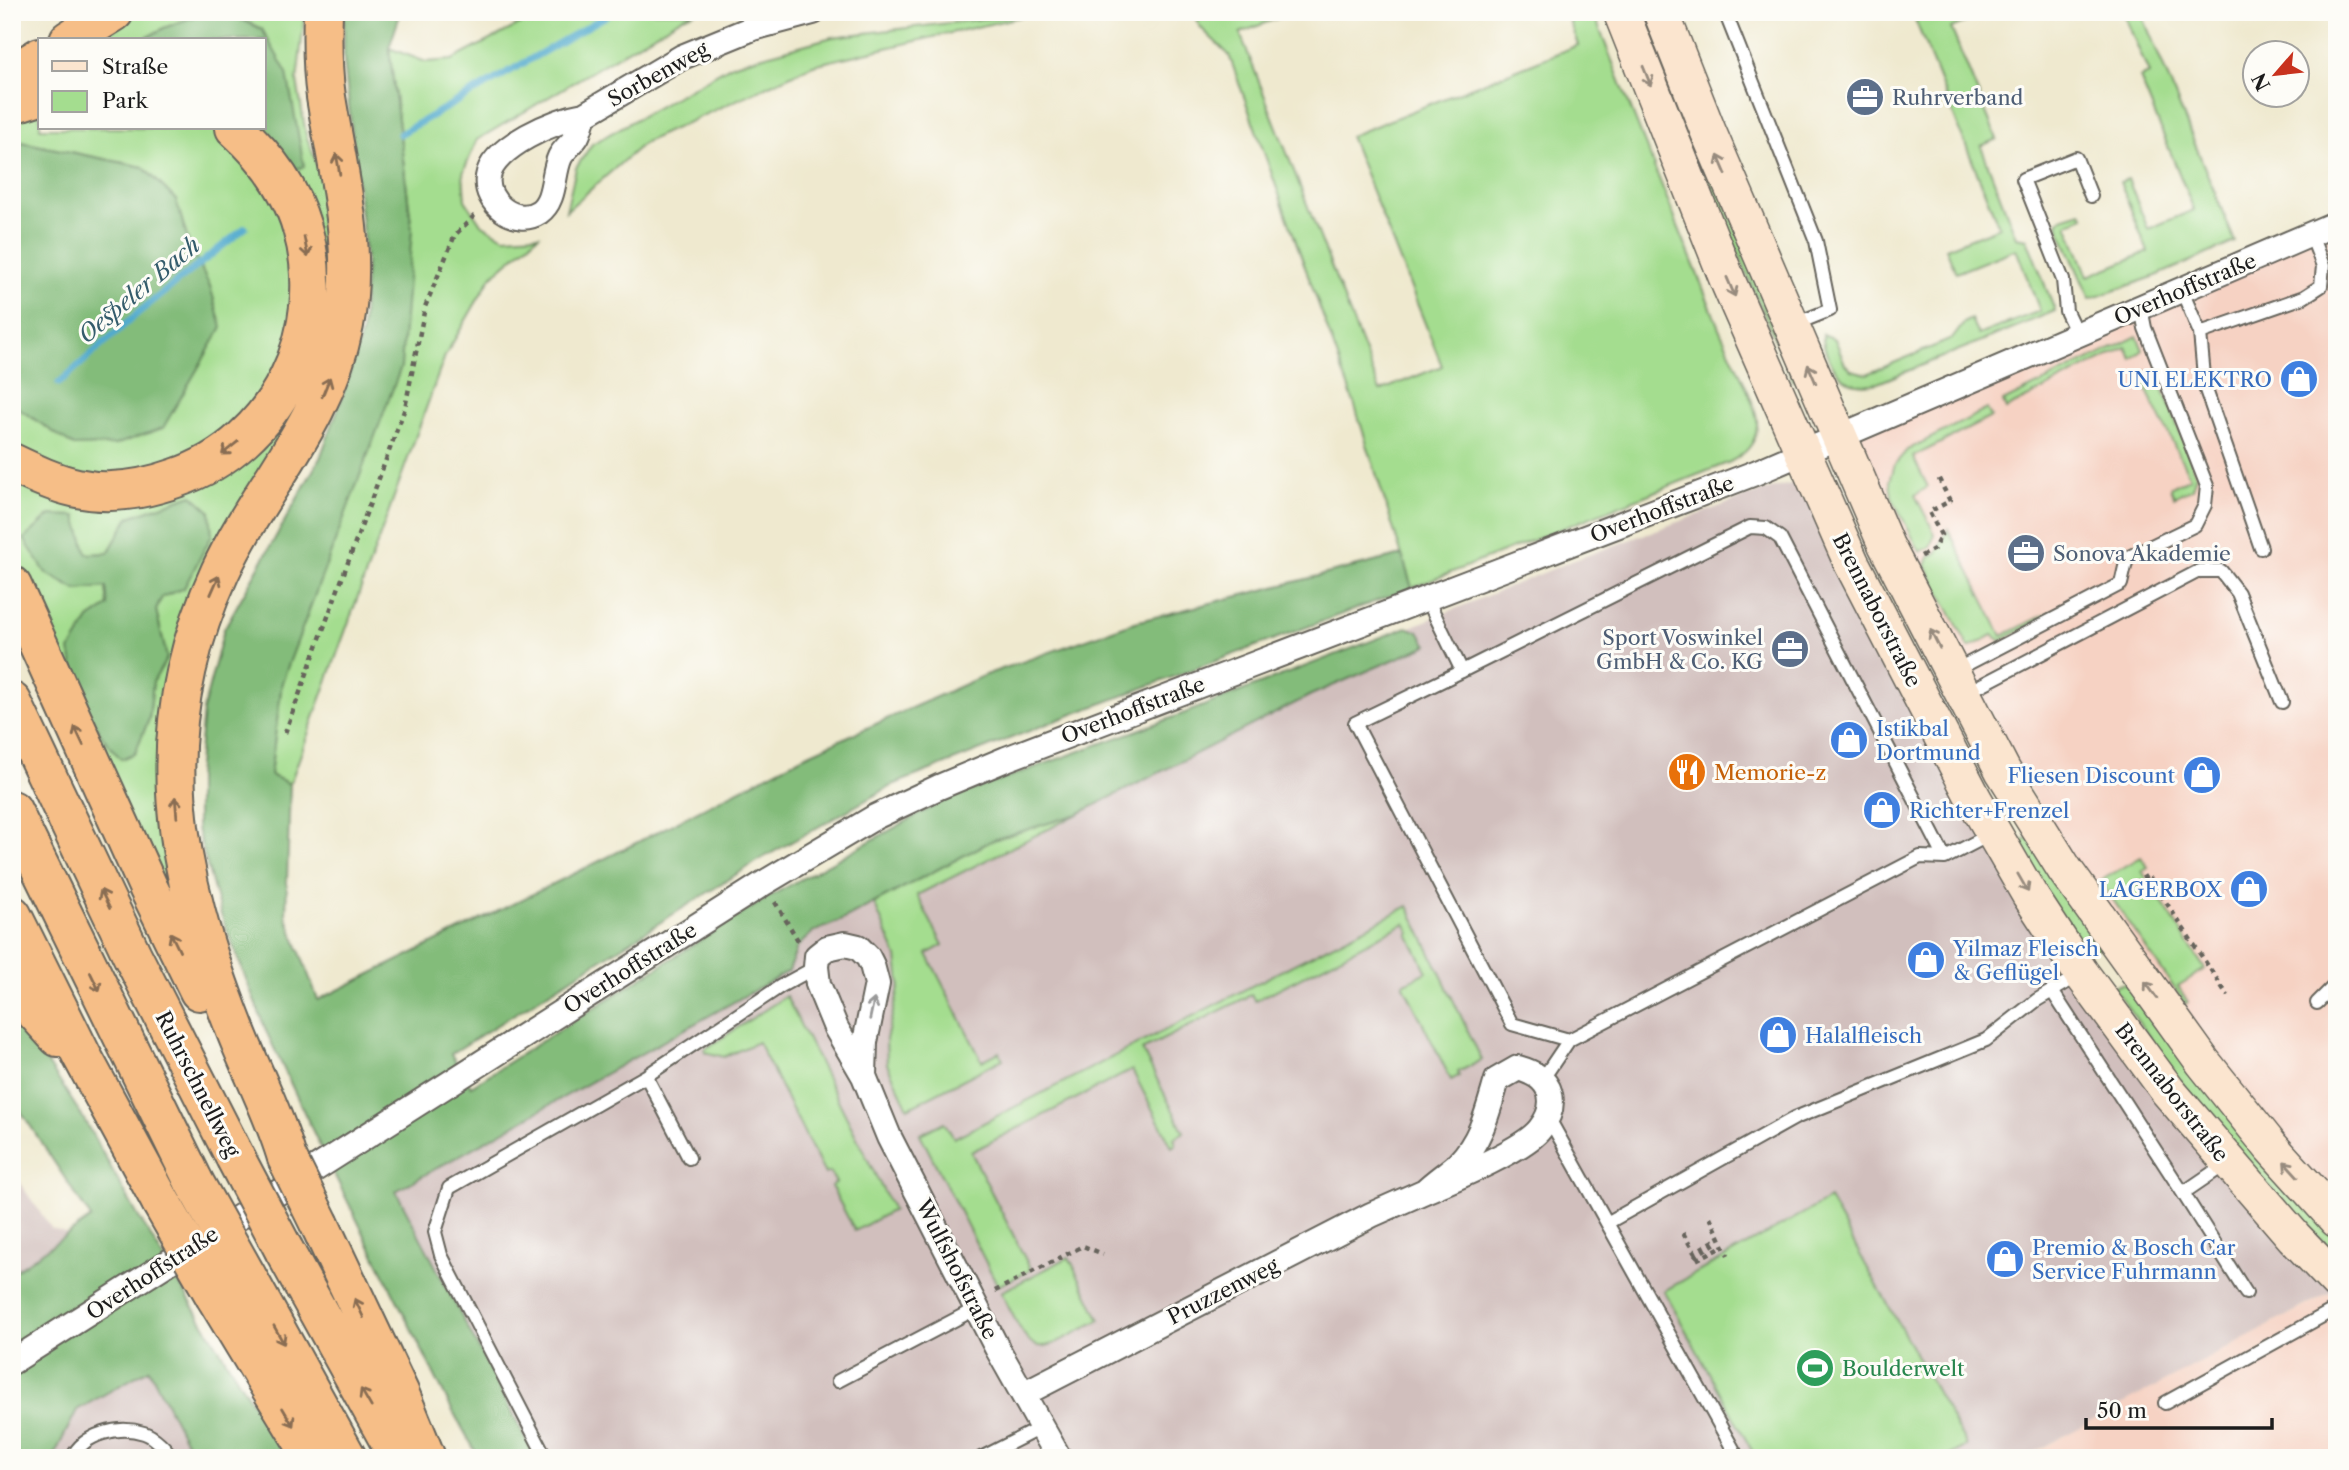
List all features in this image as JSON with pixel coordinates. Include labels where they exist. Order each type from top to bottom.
[{"type":"highway","points":[[72,38],[114,12]]},
{"type":"highway","points":[[323,12],[326,94],[346,205],[349,246],[350,280],[344,324],[331,375],[321,400],[284,467],[236,542],[209,598],[182,690],[176,742],[175,788],[185,875],[217,983],[279,1141],[399,1392],[426,1458]]},
{"type":"highway","points":[[12,74],[38,58]]},
{"type":"highway","points":[[12,104],[38,97]]},
{"type":"highway","points":[[12,463],[78,488],[118,490],[164,482],[189,474],[228,451],[270,410],[287,386],[300,355],[309,306],[309,264],[298,219],[280,180],[268,160],[237,130]]},
{"type":"highway","points":[[12,586],[149,889],[242,1081],[279,1141]]},
{"type":"highway","name":"Ruhrschnellweg","points":[[12,702],[131,955],[284,1250],[399,1458]]},
{"type":"highway","points":[[12,810],[194,1182],[230,1286],[313,1458]]},
{"type":"highway","points":[[12,915],[76,1044],[161,1202],[230,1286],[347,1458]]},
{"type":"highway","points":[[12,986],[59,1038],[137,1158]]},
{"type":"main road","name":"Brennaborstraße","points":[[1621,12],[1729,284],[1850,562],[1993,833],[2081,973],[2168,1091],[2320,1267],[2337,1282]]},
{"type":"main road","name":"Brennaborstraße","points":[[1661,12],[1713,143],[1886,545],[2003,771],[2065,870],[2203,1062],[2271,1147],[2337,1220]]},
{"type":"main road","points":[[1993,833],[2030,814]]},
{"type":"main road","points":[[2081,973],[2129,960]]},
{"type":"street","name":"Sorbenweg","points":[[584,115],[577,136],[560,158],[545,206],[529,216],[519,217],[499,206],[491,197],[488,178],[501,154],[556,122],[584,115],[682,57],[753,28],[813,12]]},
{"type":"street","name":"Overhoffstraße","points":[[12,1362],[745,895],[875,817],[1006,759],[1742,478],[2337,223]]},
{"type":"street","name":"Wulfshofstraße","points":[[864,1076],[864,1042],[877,985],[868,957],[858,947],[845,944],[827,948],[810,958],[824,1002],[864,1076],[889,1137],[977,1308],[1059,1458]]},
{"type":"street","name":"Pruzzenweg","points":[[1424,1191],[1458,1163],[1477,1139],[1497,1080],[1518,1068],[1532,1072],[1542,1080]]},
{"type":"street","points":[[1542,1080],[1549,1088],[1551,1101],[1548,1116]]},
{"type":"street","name":"Pruzzenweg","points":[[1023,1394],[1371,1215],[1457,1178],[1514,1148],[1538,1132],[1548,1116]]},
{"type":"lane","points":[[1725,12],[1816,241],[1830,310],[1791,326]]},
{"type":"lane","points":[[2077,334],[2066,311],[2063,280],[2023,179],[2076,158],[2091,195]]},
{"type":"lane","points":[[2200,333],[2304,297],[2321,285],[2323,266],[2311,234]]},
{"type":"lane","points":[[2182,290],[2200,333],[2205,387],[2262,548]]},
{"type":"lane","points":[[1958,683],[2121,584],[2127,558],[2196,525],[2205,505],[2207,486],[2145,328],[2141,308]]},
{"type":"lane","points":[[1569,1040],[1512,1024],[1354,723],[1749,527],[1766,528],[1780,538],[1945,859]]},
{"type":"lane","points":[[1958,683],[2199,570],[2221,571],[2238,593],[2282,702]]},
{"type":"lane","points":[[1427,600],[1462,671]]},
{"type":"lane","points":[[1542,1080],[1569,1040],[1920,857],[1945,859],[1993,833]]},
{"type":"lane","points":[[546,1458],[441,1255],[435,1232],[449,1188],[646,1076],[781,986],[810,958]]},
{"type":"lane","points":[[1608,1223],[1796,1118],[1986,1041],[2037,1000],[2081,973]]},
{"type":"lane","points":[[2317,1003],[2337,983]]},
{"type":"lane","points":[[2052,992],[2246,1293]]},
{"type":"lane","points":[[646,1076],[689,1158]]},
{"type":"lane","points":[[1548,1116],[1738,1458]]},
{"type":"lane","points":[[2183,1193],[2228,1162]]},
{"type":"lane","points":[[838,1381],[977,1308]]},
{"type":"lane","points":[[2165,1403],[2337,1308]]},
{"type":"lane","points":[[981,1458],[1041,1427]]},
{"type":"lane","points":[[72,1458],[89,1437],[116,1430],[146,1433],[168,1450],[172,1458]]},
{"type":"path","points":[[285,733],[405,408],[425,307],[455,235],[491,197]]},
{"type":"path","points":[[1917,558],[1934,549],[1941,535],[1928,512],[1950,501],[1937,477]]},
{"type":"path","points":[[2107,901],[2148,875],[2228,996]]},
{"type":"path","points":[[770,894],[810,958]]},
{"type":"path","points":[[1710,1217],[1728,1255]]},
{"type":"path","points":[[1683,1233],[1694,1252],[1714,1241],[1717,1242],[1696,1255],[1696,1260],[1723,1246]]},
{"type":"path","points":[[995,1292],[1083,1247],[1103,1254]]},
{"type":"shaded area","points":[[2337,227],[2337,1211],[2070,868],[1847,439]]},
{"type":"shaded area","points":[[1809,479],[1972,807],[2336,1289],[2023,1458],[528,1458],[384,1186],[1084,761],[1572,561],[1759,492]]},
{"type":"shaded area","points":[[12,1172],[52,1229],[154,1261],[275,1458],[12,1458]]},
{"type":"shaded area","points":[[2337,1289],[2337,1458],[2025,1458],[2080,1427]]},
{"type":"green space","points":[[134,12],[206,12],[146,38],[93,38]]},
{"type":"green space","points":[[206,12],[225,12],[262,29],[287,73],[304,166],[289,173],[255,130],[266,130],[266,38],[146,38]]},
{"type":"green space","points":[[225,12],[305,12],[297,81],[306,135],[328,207],[335,260],[330,308],[316,369],[196,607],[170,898],[151,872],[12,561],[12,404],[74,446],[210,286],[189,244],[176,200],[143,167],[12,140],[12,118],[38,76],[38,130],[255,130],[289,173],[266,38],[264,38],[262,29]],"holes":[[[191,496],[156,610],[167,658],[153,682],[149,719],[135,753],[121,759],[89,619],[108,606],[106,587],[76,590],[76,516],[87,554],[108,553],[129,517]]]},
{"type":"green space","points":[[344,12],[401,12],[389,48],[412,230],[401,367],[282,682],[270,775],[290,784],[286,915],[318,1000],[632,845],[802,757],[985,675],[1135,622],[1402,555],[1412,588],[1052,722],[895,784],[761,859],[451,1054],[471,1086],[770,896],[945,800],[1185,713],[1407,627],[1419,632],[1428,645],[1311,695],[1078,814],[993,840],[842,920],[813,932],[797,947],[789,971],[396,1191],[536,1458],[479,1458],[450,1406],[318,1142],[267,1033],[220,912],[197,829],[197,777],[203,710],[224,629],[320,458],[362,332],[366,261],[344,61]]},
{"type":"green space","points":[[543,12],[696,12],[683,17],[477,140],[463,173],[465,200],[481,224],[504,237],[539,235],[491,277],[445,356],[290,784],[270,775],[282,682],[412,230],[389,48],[426,62],[452,60]]},
{"type":"green space","points":[[1041,12],[813,65],[645,142],[566,211],[576,168],[592,144],[734,64],[832,37]]},
{"type":"green space","points":[[1194,12],[1293,12],[1240,33],[1380,391],[1442,366],[1350,136],[1578,45],[1566,12],[1593,12],[1719,328],[1752,402],[1757,428],[1750,446],[1730,462],[1412,588],[1354,403],[1229,55],[1200,27]]},
{"type":"green space","points":[[1912,12],[1989,12],[1951,28],[1997,139],[1981,146],[2016,237],[2027,239],[2055,311],[1878,383],[1857,384],[1844,378],[1834,368],[1823,334],[1835,339],[1845,364],[1851,370],[1867,374],[1952,339],[1965,322],[1971,319],[1978,335],[2040,311],[2016,249],[1956,273],[1946,248],[1999,227]]},
{"type":"green space","points":[[2123,12],[2141,12],[2235,242],[2156,276],[2090,299],[2059,229],[2058,222],[2062,218],[2081,212],[2084,217],[2067,224],[2088,276],[2148,252],[2120,182],[2128,179],[2148,229],[2194,210],[2140,78],[2149,74]]},
{"type":"green space","points":[[1640,33],[1653,45],[1681,100],[1800,377],[1793,380],[1692,138]]},
{"type":"green space","points":[[12,140],[143,167],[176,200],[189,244],[210,286],[222,327],[163,428],[115,445],[74,446],[12,404]]},
{"type":"green space","points":[[2137,336],[2143,350],[2132,359],[2126,347],[2006,409],[2003,402]]},
{"type":"green space","points":[[2146,371],[2160,380],[2196,475],[2192,488],[2174,497],[2170,488],[2190,477],[2139,375]]},
{"type":"green space","points":[[1987,409],[1991,417],[1913,457],[1928,487],[1915,495],[1935,534],[1930,547],[1920,552],[1892,498],[1890,481],[1895,464],[1907,450]]},
{"type":"green space","points":[[192,495],[210,511],[212,535],[184,588],[162,597],[156,610],[167,658],[153,682],[149,719],[135,753],[121,759],[110,747],[86,709],[70,650],[89,619],[108,606],[106,587],[76,590],[46,573],[24,539],[50,515],[76,516],[87,554],[108,553],[129,517]]},
{"type":"green space","points":[[1948,529],[2002,636],[2105,585],[2106,587],[2001,641],[1993,635],[1969,648],[1926,566],[1929,557],[1937,552]]},
{"type":"green space","points":[[1078,814],[917,895],[943,945],[927,954],[982,1061],[999,1052],[1003,1059],[908,1108],[887,1064],[886,1039],[900,985],[897,957],[874,903],[993,840]]},
{"type":"green space","points":[[2028,838],[2101,947],[2083,953],[2016,845]]},
{"type":"green space","points":[[2141,857],[2148,867],[2142,871],[2205,969],[2178,986],[2188,1002],[2185,1004],[2100,881]]},
{"type":"green space","points":[[1408,906],[1482,1060],[1458,1072],[1459,1076],[1451,1080],[1403,984],[1427,972],[1405,923],[1255,1001],[1251,995],[1142,1050],[1184,1132],[1174,1138],[1176,1144],[1172,1147],[1132,1070],[971,1152],[1031,1270],[998,1286],[920,1134],[944,1122],[954,1138]]},
{"type":"green space","points":[[2125,983],[2337,1236],[2337,1257],[2221,1137],[2113,987]]},
{"type":"green space","points":[[786,996],[893,1210],[855,1231],[831,1186],[836,1183],[830,1172],[825,1174],[758,1042],[724,1057],[705,1052],[705,1049]]},
{"type":"green space","points":[[12,1016],[23,1025],[82,1116],[138,1216],[286,1458],[194,1458],[149,1369],[77,1410],[53,1458],[12,1458],[12,1273],[91,1218],[12,1098]]},
{"type":"green space","name":"Boulderwelt","points":[[1829,1199],[1967,1446],[1945,1458],[1756,1458],[1664,1291]]},
{"type":"green space","points":[[1069,1257],[1100,1320],[1061,1341],[1048,1346],[1038,1346],[1030,1342],[1022,1332],[1001,1292]]},
{"type":"waterway","name":"Oespeler Bach","points":[[400,134],[613,12]]},
{"type":"waterway","name":"Oespeler Bach","points":[[59,383],[139,312],[245,228]]},
{"type":"place","name":"Ruhrverband","points":[[1865,97]]},
{"type":"place","name":"UNI ELEKTRO","points":[[2299,379]]},
{"type":"place","name":"Sonova Akademie","points":[[2026,553]]},
{"type":"place","name":"Sport Voswinkel GmbH & Co. KG","points":[[1790,649]]},
{"type":"place","name":"Istikbal Dortmund","points":[[1849,740]]},
{"type":"place","name":"Memorie-z","points":[[1687,772]]},
{"type":"place","name":"Fliesen Discount","points":[[2202,775]]},
{"type":"place","name":"Richter+Frenzel","points":[[1882,810]]},
{"type":"place","name":"LAGERBOX","points":[[2249,889]]},
{"type":"place","name":"Yilmaz Fleisch & Geflügel","points":[[1926,960]]},
{"type":"place","name":"Halalfleisch","points":[[1778,1035]]},
{"type":"place","name":"Premio & Bosch Car Service Fuhrmann","points":[[2005,1259]]},
{"type":"place","name":"Boulderwelt","points":[[1815,1368]]}]
